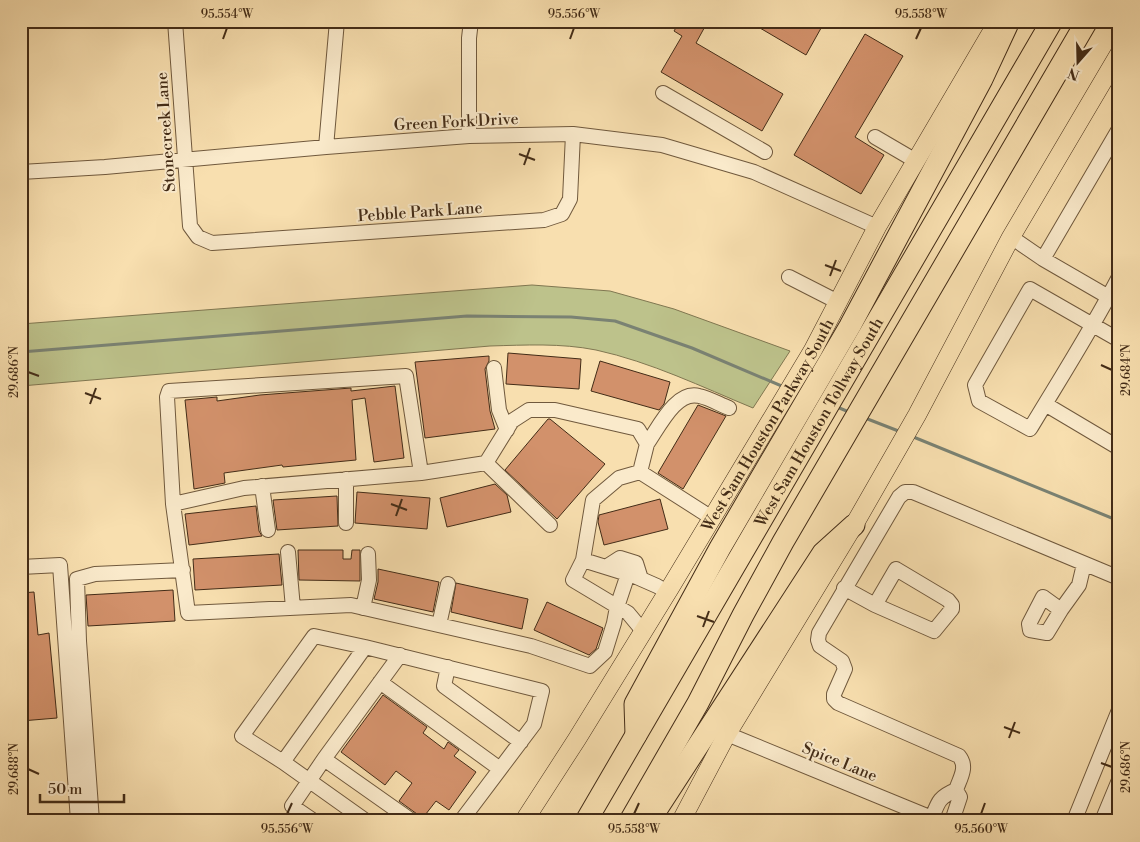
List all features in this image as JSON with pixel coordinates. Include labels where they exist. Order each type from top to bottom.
[{"type":"highway","name":"West Sam Houston Tollway South","points":[[586,821],[1052,21]]},
{"type":"highway","name":"West Sam Houston Tollway South","points":[[630,821],[698,703],[742,615],[1087,21]]},
{"type":"highway","points":[[636,735],[635,704],[720,548],[855,318],[978,87],[997,22]]},
{"type":"highway","points":[[647,821],[653,815],[823,552],[854,525]]},
{"type":"main road","name":"West Sam Houston Parkway South","points":[[524,821],[644,631],[813,350],[877,227],[997,22]]},
{"type":"main road","points":[[681,821],[727,734],[854,525],[917,415],[1011,238],[1119,54]]},
{"type":"street","name":"Stonecreek Lane","points":[[175,21],[190,226],[198,237]]},
{"type":"street","points":[[326,146],[337,21]]},
{"type":"street","points":[[469,136],[469,38],[471,21]]},
{"type":"street","points":[[662,93],[765,152]]},
{"type":"street","points":[[1043,259],[1119,129]]},
{"type":"street","name":"Green Fork Drive","points":[[21,172],[105,167],[326,146],[469,136],[573,134],[662,145],[754,172],[877,227]]},
{"type":"street","name":"Pebble Park Lane","points":[[198,237],[212,243],[544,220],[562,214],[570,199],[573,134]]},
{"type":"street","points":[[875,137],[916,161]]},
{"type":"street","points":[[1011,238],[1114,300]]},
{"type":"street","points":[[789,277],[838,302]]},
{"type":"street","points":[[1119,277],[1114,300],[1092,325],[1030,429],[979,401],[975,385],[1030,288],[1092,325],[1119,340]]},
{"type":"street","points":[[494,368],[499,410],[507,430]]},
{"type":"street","points":[[421,473],[406,376],[169,392],[167,397],[173,504],[188,613],[352,605],[531,646],[590,666],[605,652],[617,607],[635,576]]},
{"type":"street","points":[[640,472],[647,444],[677,402],[686,396],[699,396],[729,408]]},
{"type":"street","points":[[1045,404],[1119,448]]},
{"type":"street","points":[[173,504],[244,488],[421,473],[486,463],[512,421],[528,410],[555,410],[638,429],[647,444]]},
{"type":"street","points":[[486,463],[550,524]]},
{"type":"street","points":[[644,631],[628,613],[573,580],[583,560],[594,500],[619,478],[640,472],[712,518]]},
{"type":"street","points":[[346,479],[346,523]]},
{"type":"street","points":[[262,486],[268,530]]},
{"type":"street","points":[[936,819],[939,800],[946,794],[956,790],[964,769],[963,761],[959,756],[838,703],[834,699],[834,694],[845,669],[844,665],[842,661],[820,646],[818,640],[818,633],[898,497],[905,492],[913,492],[1119,578]]},
{"type":"street","points":[[288,552],[293,608]]},
{"type":"street","points":[[363,608],[369,580],[368,554]]},
{"type":"street","points":[[583,560],[635,576],[667,592]]},
{"type":"street","points":[[1061,610],[1079,585],[1084,564]]},
{"type":"street","points":[[21,567],[60,565],[78,821]]},
{"type":"street","points":[[844,588],[876,605],[934,630],[952,609],[952,605],[948,600],[896,569],[876,605]]},
{"type":"street","points":[[92,821],[79,640],[77,579],[95,574],[183,570]]},
{"type":"street","points":[[439,625],[448,584]]},
{"type":"street","points":[[366,821],[283,762],[242,736],[314,636],[542,691],[534,724],[461,821]]},
{"type":"street","points":[[283,762],[365,647]]},
{"type":"street","points":[[314,821],[292,806],[400,656]]},
{"type":"street","points":[[448,667],[444,686],[521,742]]},
{"type":"street","points":[[380,682],[500,769]]},
{"type":"street","points":[[1074,821],[1119,710]]},
{"type":"street","name":"Spice Lane","points":[[727,734],[936,819]]},
{"type":"street","points":[[324,759],[412,821]]},
{"type":"street","points":[[1109,816],[1119,780]]},
{"type":"street","points":[[952,821],[960,797],[956,790]]},
{"type":"green space","points":[[532,285],[610,291],[674,309],[790,351],[753,408],[637,361],[596,350],[556,345],[490,346],[21,386],[21,324]]},
{"type":"building","points":[[680,21],[708,21],[696,43],[783,94],[762,131],[661,72],[682,36],[674,31]]},
{"type":"building","points":[[748,21],[825,21],[806,55]]},
{"type":"building","points":[[865,34],[903,56],[855,137],[884,155],[861,194],[794,155]]},
{"type":"building","points":[[508,353],[581,359],[579,389],[506,384]]},
{"type":"building","points":[[489,356],[485,369],[490,411],[495,429],[425,438],[415,362]]},
{"type":"building","points":[[600,361],[670,382],[664,404],[659,410],[591,391]]},
{"type":"building","points":[[395,386],[404,458],[374,462],[365,398],[352,400],[356,460],[283,467],[282,465],[224,473],[225,483],[194,489],[185,400],[217,397],[217,401],[260,395],[351,388],[351,391]]},
{"type":"building","points":[[698,405],[726,416],[683,489],[658,473]]},
{"type":"building","points":[[548,419],[605,464],[557,519],[505,470]]},
{"type":"building","points":[[495,484],[507,495],[511,512],[447,527],[440,498]]},
{"type":"building","points":[[357,492],[430,498],[427,529],[355,523]]},
{"type":"building","points":[[337,496],[338,526],[277,530],[273,500]]},
{"type":"building","points":[[660,499],[668,529],[604,545],[598,522],[599,515]]},
{"type":"building","points":[[256,506],[259,531],[262,536],[189,545],[185,514]]},
{"type":"building","points":[[298,550],[343,550],[343,559],[351,559],[352,550],[360,550],[360,581],[299,580]]},
{"type":"building","points":[[279,554],[282,585],[195,590],[193,559]]},
{"type":"building","points":[[378,569],[439,582],[433,612],[374,599],[378,582]]},
{"type":"building","points":[[456,583],[528,599],[522,629],[451,612]]},
{"type":"building","points":[[173,590],[175,621],[88,626],[86,595]]},
{"type":"building","points":[[34,592],[38,635],[49,633],[57,718],[21,721],[21,593]]},
{"type":"building","points":[[547,602],[603,628],[596,649],[589,655],[534,630]]},
{"type":"building","points":[[383,695],[427,727],[423,733],[444,749],[448,742],[459,750],[454,756],[476,772],[449,810],[436,801],[422,819],[399,801],[412,783],[396,771],[385,785],[341,752]]},
{"type":"waterway","points":[[21,352],[467,316],[571,317],[615,321],[692,348],[784,387]]},
{"type":"waterway","points":[[837,407],[849,412]]},
{"type":"waterway","points":[[865,418],[901,432]]},
{"type":"waterway","points":[[911,436],[1119,521]]}]
